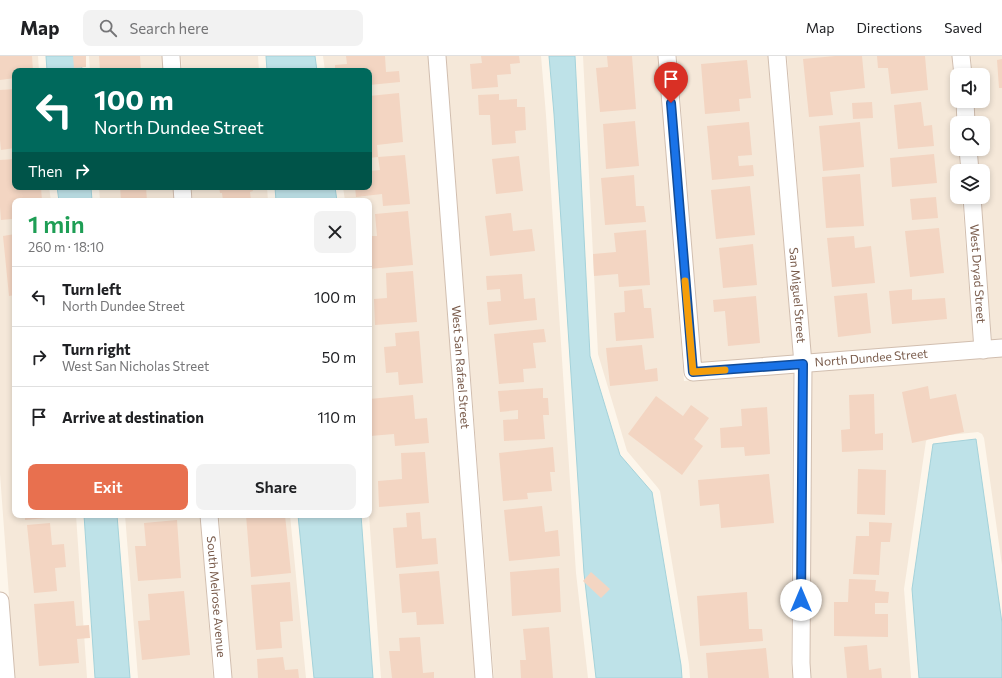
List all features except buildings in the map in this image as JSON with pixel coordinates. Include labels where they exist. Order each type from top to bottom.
[{"type":"street","points":[[171,56],[172,68]]},
{"type":"street","name":"West San Rafael Street","points":[[437,56],[484,678]]},
{"type":"street","name":"North Dundee Street","points":[[667,56],[693,372],[1002,348]]},
{"type":"street","name":"San Miguel Street","points":[[777,56],[803,364],[802,678]]},
{"type":"street","points":[[961,56],[962,68]]},
{"type":"street","name":"West Dryad Street","points":[[973,204],[983,350]]},
{"type":"street","name":"South Melrose Avenue","points":[[209,518],[223,678]]},
{"type":"street","points":[[0,601],[6,678]]},
{"type":"shaded area","points":[[0,56],[38,56],[39,68],[12,68],[12,190],[49,190],[51,198],[12,198],[12,518],[76,518],[87,678],[15,678],[0,474]]},
{"type":"shaded area","points":[[89,56],[162,56],[163,68],[90,68]]},
{"type":"shaded area","points":[[181,56],[258,56],[259,68],[182,68]]},
{"type":"shaded area","points":[[323,56],[428,56],[475,678],[381,678],[369,518],[372,518],[372,198],[345,198],[343,190],[372,190],[372,68],[325,68]]},
{"type":"shaded area","points":[[446,56],[541,56],[576,573],[588,678],[494,678]]},
{"type":"shaded area","points":[[583,56],[658,56],[684,381],[793,373],[791,664],[793,678],[690,678],[689,664],[660,491],[627,451],[598,354]]},
{"type":"shaded area","points":[[677,56],[768,56],[793,356],[701,363]]},
{"type":"shaded area","points":[[787,56],[952,56],[953,68],[950,68],[950,108],[956,108],[956,116],[950,116],[950,156],[959,156],[960,164],[950,164],[950,204],[963,204],[973,342],[811,355]]},
{"type":"shaded area","points":[[971,56],[1002,56],[1002,340],[992,341],[982,204],[990,204],[990,164],[978,164],[978,156],[990,156],[990,116],[975,116],[974,108],[990,108],[990,68],[972,68]]},
{"type":"shaded area","points":[[99,190],[173,190],[174,198],[100,198]]},
{"type":"shaded area","points":[[191,190],[267,190],[268,198],[193,198]]},
{"type":"shaded area","points":[[1002,356],[1002,565],[984,438],[982,434],[978,432],[930,437],[926,441],[904,589],[911,678],[811,678],[812,372]]},
{"type":"shaded area","points":[[125,518],[200,518],[213,678],[138,678]]},
{"type":"shaded area","points":[[219,518],[290,518],[306,678],[232,678]]},
{"type":"water","points":[[46,56],[81,56],[82,68],[47,68]]},
{"type":"water","points":[[266,56],[315,56],[317,68],[267,68]]},
{"type":"water","points":[[549,56],[575,56],[590,356],[620,455],[652,492],[682,678],[596,678],[584,573]]},
{"type":"water","points":[[57,190],[91,190],[92,198],[59,198]]},
{"type":"water","points":[[275,190],[335,190],[337,198],[276,198]]},
{"type":"water","points":[[976,439],[1002,623],[1002,678],[919,678],[912,589],[933,444]]},
{"type":"water","points":[[84,518],[117,518],[130,678],[95,678]]},
{"type":"water","points":[[298,518],[361,518],[373,678],[314,678]]},
{"type":"slow traffic","points":[[685,281],[693,372],[725,370]]},
{"type":"route","points":[[671,103],[693,372],[803,364],[801,600]]}]
